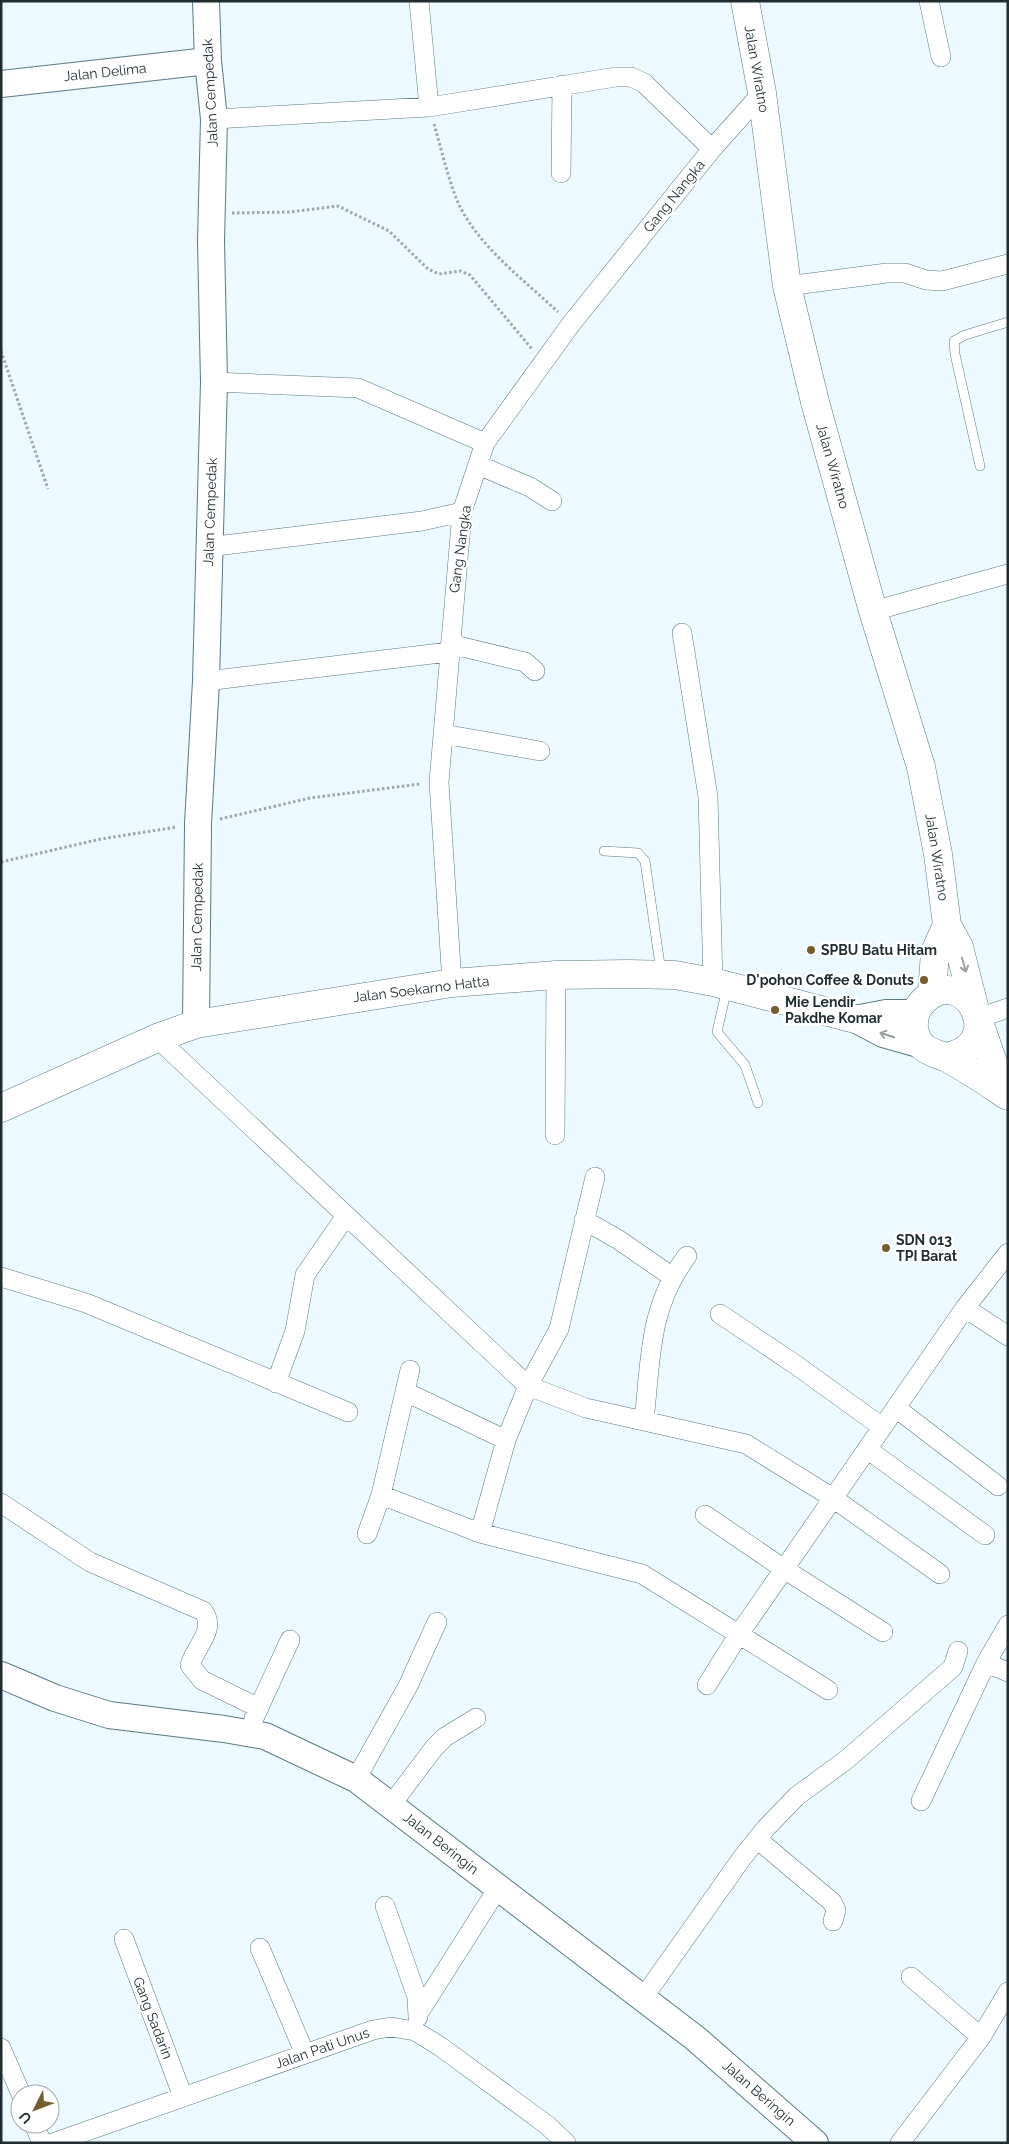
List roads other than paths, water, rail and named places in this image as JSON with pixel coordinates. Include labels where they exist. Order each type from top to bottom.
[{"type":"main road","name":"Jalan Wiratno","points":[[745,1],[762,92],[788,286],[815,402],[873,611],[921,767],[938,854],[947,925],[959,947],[978,1016],[1006,1095]]},
{"type":"main road","points":[[947,925],[935,952],[923,1004],[914,1030],[933,1051],[1006,1095]]},
{"type":"main road","name":"Jalan Soekarno Hatta","points":[[1,1108],[157,1038],[196,1024],[452,983],[556,975],[661,975],[721,984],[855,1019]]},
{"type":"main road","points":[[923,1004],[941,991],[960,994],[978,1016],[977,1038],[969,1048],[958,1055],[933,1051]]},
{"type":"street","name":"Jalan Cempedak","points":[[196,1024],[198,824],[206,681],[208,547],[214,382],[212,214],[214,119],[208,60],[206,1]]},
{"type":"street","points":[[419,1],[429,107]]},
{"type":"street","points":[[929,1],[941,57]]},
{"type":"street","name":"Jalan Delima","points":[[1,84],[208,60]]},
{"type":"street","points":[[214,119],[429,107],[562,85],[616,77],[631,77],[644,83],[712,148]]},
{"type":"street","points":[[561,173],[562,85]]},
{"type":"street","name":"Gang Nangka","points":[[452,983],[439,782],[462,512],[478,464],[485,444],[571,324],[712,148],[762,92]]},
{"type":"street","points":[[788,286],[887,273],[905,273],[926,280],[955,279],[1007,266]]},
{"type":"street","points":[[214,382],[358,388],[485,444]]},
{"type":"street","points":[[478,464],[530,487],[552,500]]},
{"type":"street","points":[[208,547],[422,521],[462,512]]},
{"type":"street","points":[[873,611],[1008,574]]},
{"type":"street","points":[[682,633],[708,797],[721,984]]},
{"type":"street","points":[[206,681],[450,648],[524,662],[535,671]]},
{"type":"street","points":[[442,734],[540,751]]},
{"type":"street","points":[[555,1135],[556,975]]},
{"type":"street","name":"Jalan Soekarno Hatta","points":[[855,1019],[923,1004]]},
{"type":"street","points":[[978,1016],[1008,1008]]},
{"type":"street","name":"Jalan Soekarno Hatta","points":[[855,1019],[883,1034],[933,1051]]},
{"type":"street","points":[[157,1038],[528,1386],[586,1408],[746,1444],[832,1498],[940,1574]]},
{"type":"street","points":[[480,1532],[506,1440],[528,1386],[559,1329],[595,1177]]},
{"type":"street","points":[[276,1383],[295,1331],[304,1276],[346,1216]]},
{"type":"street","points":[[584,1220],[619,1240],[671,1276]]},
{"type":"street","points":[[707,1685],[739,1634],[964,1308],[1008,1253]]},
{"type":"street","points":[[644,1421],[655,1323],[660,1303],[671,1276],[687,1256]]},
{"type":"street","points":[[1,1277],[86,1303],[348,1412]]},
{"type":"street","points":[[964,1308],[1008,1336]]},
{"type":"street","points":[[720,1314],[796,1365],[882,1427]]},
{"type":"street","points":[[367,1534],[381,1495],[410,1370]]},
{"type":"street","points":[[406,1392],[506,1440]]},
{"type":"street","points":[[896,1408],[998,1486]]},
{"type":"street","points":[[867,1449],[985,1536]]},
{"type":"street","points":[[381,1495],[480,1532],[642,1574],[828,1690]]},
{"type":"street","points":[[1,1503],[90,1562],[202,1611],[208,1618],[210,1626],[192,1658],[190,1665],[195,1674],[202,1680],[258,1708]]},
{"type":"street","points":[[706,1515],[784,1569],[883,1632]]},
{"type":"street","points":[[356,1779],[408,1686],[437,1622]]},
{"type":"street","points":[[921,1801],[986,1663],[1008,1625]]},
{"type":"street","points":[[247,1733],[290,1640]]},
{"type":"street","points":[[643,1998],[758,1838],[797,1796],[846,1760],[953,1667],[958,1651]]},
{"type":"street","points":[[986,1663],[1008,1672]]},
{"type":"street","name":"Jalan Beringin","points":[[1,1676],[55,1698],[108,1715],[265,1736],[356,1779],[696,2038],[815,2143]]},
{"type":"street","points":[[391,1805],[434,1748],[445,1737],[476,1718]]},
{"type":"street","points":[[758,1838],[832,1902],[836,1910],[832,1920]]},
{"type":"street","points":[[416,2022],[498,1888]]},
{"type":"street","points":[[385,1906],[415,1991],[416,2022]]},
{"type":"street","name":"Gang Sadarin","points":[[124,1939],[183,2097]]},
{"type":"street","points":[[260,1948],[305,2054]]},
{"type":"street","points":[[911,1977],[981,2037]]},
{"type":"street","points":[[900,2143],[981,2037],[1008,1992]]},
{"type":"street","name":"Jalan Pati Unus","points":[[53,2143],[382,2028],[416,2022],[441,2047],[547,2125],[566,2143]]},
{"type":"street","points":[[1,2048],[17,2084]]},
{"type":"lane","points":[[980,466],[955,354],[954,341],[965,335],[1008,322]]},
{"type":"lane","points":[[604,851],[638,853],[645,862],[661,975]]},
{"type":"lane","points":[[721,984],[717,1032],[746,1065],[758,1103]]},
{"type":"place","name":"SPBU Batu Hitam","points":[[811,950]]},
{"type":"place","name":"D'pohon Coffee & Donuts","points":[[924,980]]},
{"type":"place","name":"Mie Lendir Pakdhe Komar","points":[[775,1010]]},
{"type":"place","name":"SDN 013 TPI Barat","points":[[886,1248]]}]
